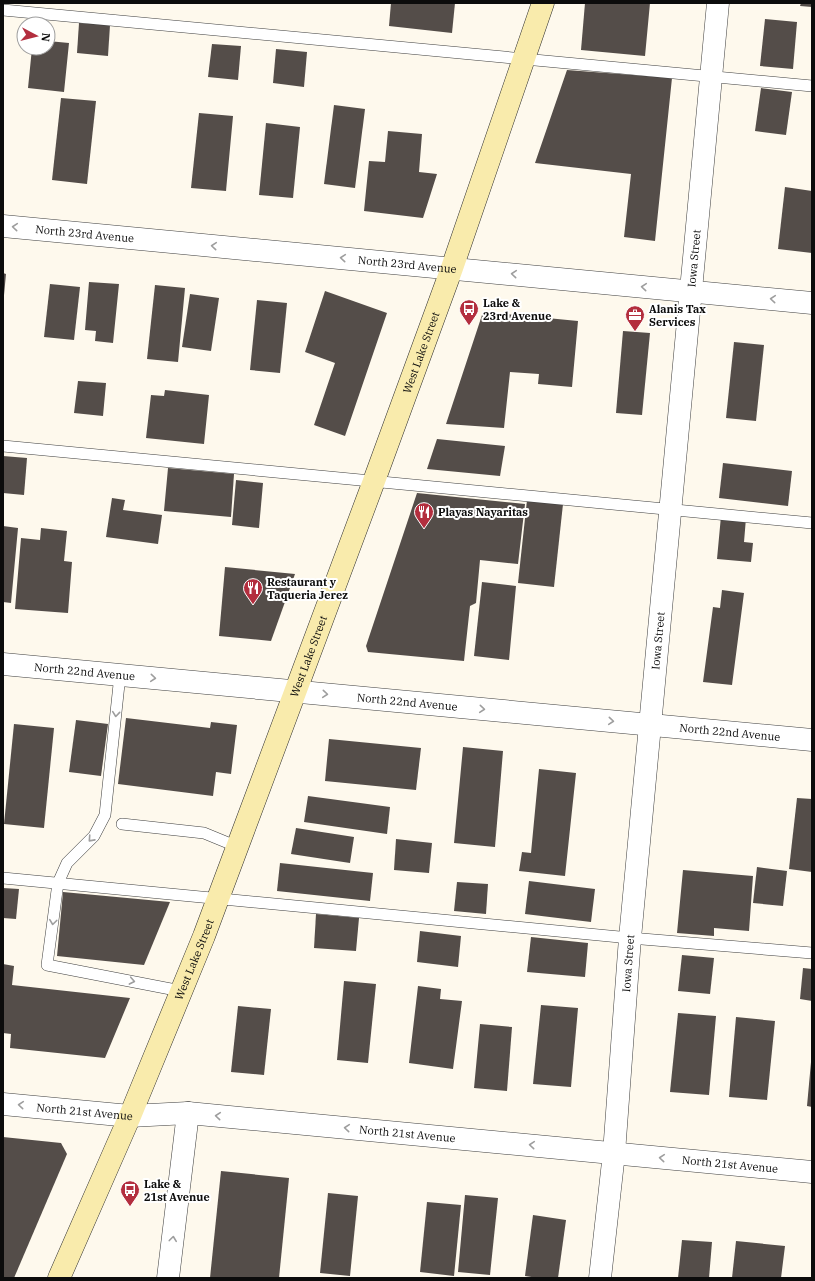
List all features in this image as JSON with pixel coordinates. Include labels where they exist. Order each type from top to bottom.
[{"type":"main road","name":"West Lake Street","points":[[59,1278],[130,1116],[238,847],[452,268],[543,3]]},
{"type":"street","name":"Iowa Street","points":[[600,1278],[614,1153],[630,938],[718,3]]},
{"type":"street","name":"North 23rd Avenue","points":[[3,226],[812,303]]},
{"type":"street","name":"North 22nd Avenue","points":[[3,664],[812,740]]},
{"type":"street","name":"North 21st Avenue","points":[[3,1104],[130,1116],[188,1113],[812,1172]]},
{"type":"street","points":[[168,1278],[188,1113]]},
{"type":"lane","points":[[3,10],[812,86]]},
{"type":"lane","points":[[3,446],[812,523]]},
{"type":"lane","points":[[120,675],[105,815],[94,836],[67,863],[58,883],[47,965],[181,991]]},
{"type":"lane","points":[[122,824],[204,833],[238,847]]},
{"type":"lane","points":[[3,878],[630,938],[812,953]]},
{"type":"building","points":[[391,3],[455,3],[452,33],[389,26]]},
{"type":"building","points":[[585,3],[650,3],[645,56],[581,50]]},
{"type":"building","points":[[801,3],[812,3],[812,7],[800,6]]},
{"type":"building","points":[[765,19],[797,22],[793,69],[760,66]]},
{"type":"building","points":[[79,23],[110,25],[108,56],[77,53]]},
{"type":"building","points":[[56,42],[69,43],[64,92],[28,88],[31,56],[56,56]]},
{"type":"building","points":[[212,44],[241,46],[238,80],[208,77]]},
{"type":"building","points":[[276,49],[307,52],[304,87],[273,83]]},
{"type":"building","points":[[567,70],[672,78],[655,241],[624,237],[631,174],[535,163]]},
{"type":"building","points":[[761,88],[792,92],[786,135],[755,131]]},
{"type":"building","points":[[61,98],[96,101],[87,184],[52,180]]},
{"type":"building","points":[[334,105],[365,109],[355,188],[324,184]]},
{"type":"building","points":[[199,113],[233,116],[226,191],[191,188]]},
{"type":"building","points":[[266,123],[300,127],[293,198],[259,195]]},
{"type":"building","points":[[388,131],[422,134],[419,172],[437,174],[423,218],[364,211],[369,161],[385,162]]},
{"type":"building","points":[[785,187],[812,191],[812,253],[778,249]]},
{"type":"building","points":[[3,273],[6,274],[4,295],[3,295]]},
{"type":"building","points":[[89,282],[119,284],[113,343],[95,341],[96,331],[85,330]]},
{"type":"building","points":[[50,284],[80,287],[74,340],[44,337]]},
{"type":"building","points":[[155,285],[185,288],[178,362],[147,359]]},
{"type":"building","points":[[325,291],[387,313],[345,436],[314,425],[335,363],[305,352]]},
{"type":"building","points":[[190,294],[219,298],[211,351],[182,347]]},
{"type":"building","points":[[257,300],[287,303],[280,373],[250,370]]},
{"type":"building","points":[[483,312],[578,321],[572,387],[538,384],[539,374],[510,372],[504,428],[446,424]]},
{"type":"building","points":[[623,331],[650,333],[642,415],[616,413]]},
{"type":"building","points":[[734,342],[764,345],[756,421],[726,418]]},
{"type":"building","points":[[78,381],[106,383],[103,416],[74,413]]},
{"type":"building","points":[[165,390],[209,395],[204,444],[146,438],[151,395],[164,396]]},
{"type":"building","points":[[437,439],[505,446],[500,476],[427,469]]},
{"type":"building","points":[[3,456],[27,458],[24,495],[3,493]]},
{"type":"building","points":[[723,463],[792,471],[788,506],[719,498]]},
{"type":"building","points":[[168,468],[234,474],[231,517],[164,511]]},
{"type":"building","points":[[236,480],[263,483],[259,528],[232,525]]},
{"type":"building","points":[[417,493],[525,504],[518,564],[480,560],[476,603],[470,606],[464,661],[368,652],[366,646]]},
{"type":"building","points":[[112,498],[125,500],[123,510],[162,515],[158,544],[106,537]]},
{"type":"building","points":[[527,500],[563,504],[554,587],[518,583]]},
{"type":"building","points":[[721,516],[746,518],[744,542],[753,543],[751,562],[717,559]]},
{"type":"building","points":[[3,526],[18,528],[11,603],[3,602]]},
{"type":"building","points":[[41,528],[67,531],[64,561],[72,562],[68,613],[15,609],[21,538],[40,540]]},
{"type":"building","name":"Restaurant y Taqueria Jerez","points":[[225,567],[295,574],[271,641],[219,636]]},
{"type":"building","points":[[482,582],[516,586],[509,660],[474,656]]},
{"type":"building","points":[[722,590],[744,593],[732,685],[703,682],[713,607],[720,608]]},
{"type":"building","points":[[126,718],[210,728],[211,722],[237,725],[231,774],[216,772],[213,796],[118,784]]},
{"type":"building","points":[[76,720],[108,724],[101,776],[69,772]]},
{"type":"building","points":[[14,724],[54,728],[44,828],[4,824]]},
{"type":"building","points":[[329,739],[421,748],[416,790],[325,781]]},
{"type":"building","points":[[463,747],[503,751],[495,847],[454,843]]},
{"type":"building","points":[[539,769],[576,773],[565,876],[519,871],[522,852],[531,853]]},
{"type":"building","points":[[308,796],[390,807],[387,834],[304,822]]},
{"type":"building","points":[[797,798],[812,799],[812,872],[789,869]]},
{"type":"building","points":[[296,828],[354,837],[350,863],[291,854]]},
{"type":"building","points":[[396,839],[432,843],[429,873],[394,870]]},
{"type":"building","points":[[280,863],[373,873],[370,901],[277,891]]},
{"type":"building","points":[[757,867],[787,871],[783,906],[753,903]]},
{"type":"building","points":[[683,870],[753,876],[749,931],[714,928],[714,936],[677,933]]},
{"type":"building","points":[[529,881],[595,889],[591,922],[525,914]]},
{"type":"building","points":[[457,882],[488,884],[486,914],[454,911]]},
{"type":"building","points":[[3,888],[19,889],[16,919],[3,918]]},
{"type":"building","points":[[63,892],[170,902],[144,965],[57,956]]},
{"type":"building","points":[[316,914],[359,918],[356,951],[314,948]]},
{"type":"building","points":[[420,931],[461,936],[458,967],[417,962]]},
{"type":"building","points":[[531,937],[588,943],[585,977],[527,972]]},
{"type":"building","points":[[682,955],[714,958],[710,994],[678,991]]},
{"type":"building","points":[[3,964],[14,966],[12,985],[130,998],[105,1058],[10,1048],[11,1034],[3,1033]]},
{"type":"building","points":[[803,968],[812,969],[812,1001],[800,999]]},
{"type":"building","points":[[344,981],[376,984],[368,1063],[337,1060]]},
{"type":"building","points":[[418,986],[441,989],[440,999],[462,1001],[453,1069],[409,1063]]},
{"type":"building","points":[[541,1005],[578,1008],[571,1087],[533,1084]]},
{"type":"building","points":[[238,1006],[271,1009],[264,1075],[231,1072]]},
{"type":"building","points":[[678,1013],[716,1016],[709,1095],[670,1092]]},
{"type":"building","points":[[736,1017],[775,1021],[767,1100],[729,1097]]},
{"type":"building","points":[[480,1024],[512,1027],[507,1091],[474,1088]]},
{"type":"building","points":[[812,1062],[812,1107],[807,1106]]},
{"type":"building","points":[[3,1137],[61,1143],[67,1154],[14,1278],[3,1278]]},
{"type":"building","points":[[221,1171],[289,1178],[279,1278],[210,1278]]},
{"type":"building","points":[[328,1193],[358,1196],[350,1276],[320,1273]]},
{"type":"building","points":[[465,1195],[498,1198],[490,1275],[458,1272]]},
{"type":"building","points":[[427,1202],[461,1205],[454,1276],[420,1272]]},
{"type":"building","points":[[533,1215],[566,1220],[558,1278],[538,1278],[525,1276]]},
{"type":"building","points":[[682,1240],[712,1242],[709,1278],[678,1278]]},
{"type":"building","points":[[736,1241],[785,1246],[781,1278],[732,1278]]},
{"type":"place","name":"Lake & 23rd Avenue","points":[[469,326]]},
{"type":"place","name":"Alanis Tax Services","points":[[635,332]]},
{"type":"place","name":"Playas Nayaritas","points":[[424,529]]},
{"type":"place","name":"Restaurant y Taqueria Jerez","points":[[253,605]]},
{"type":"place","name":"Lake & 21st Avenue","points":[[130,1207]]}]
